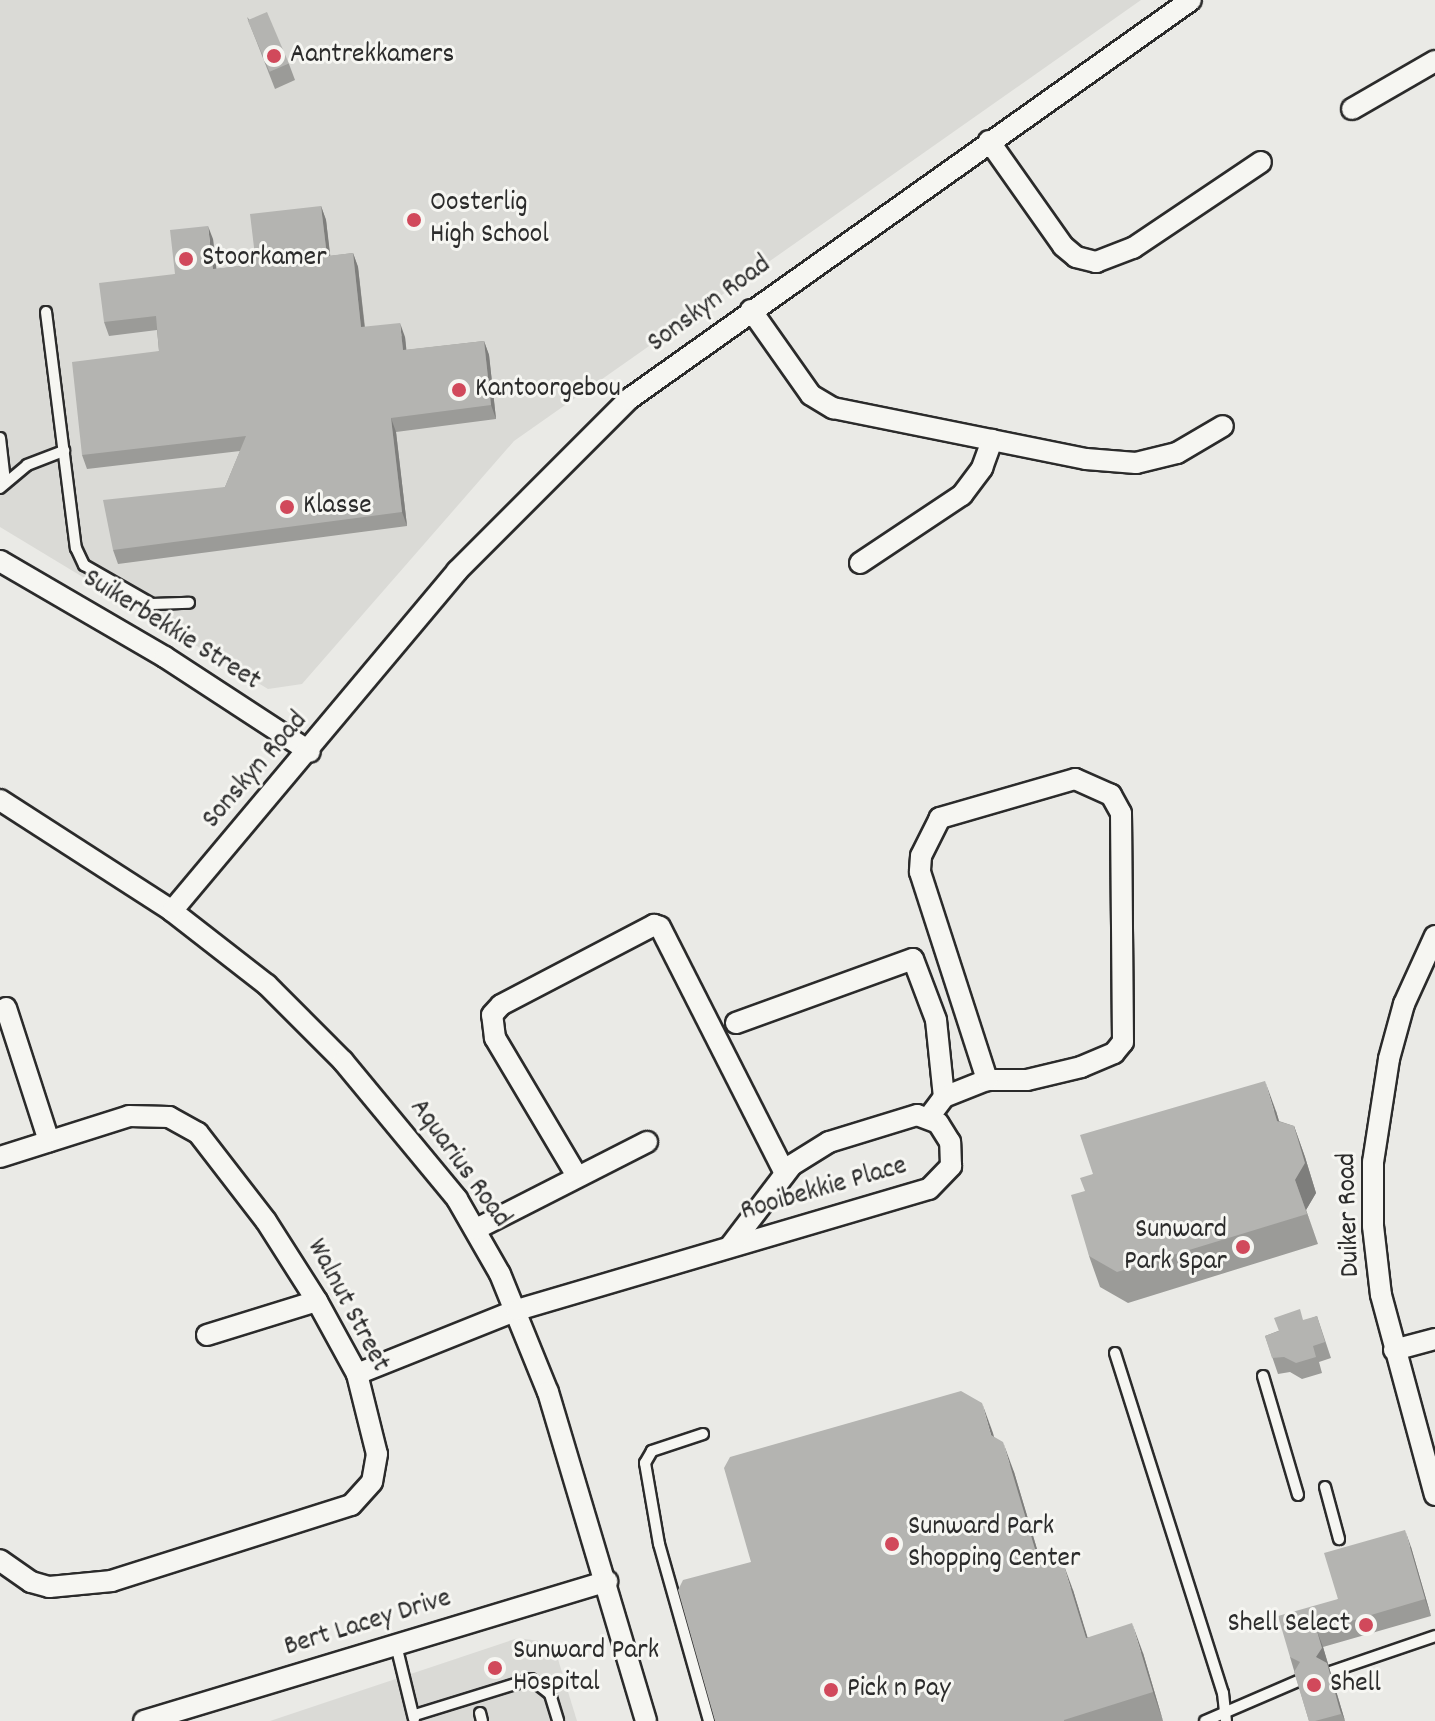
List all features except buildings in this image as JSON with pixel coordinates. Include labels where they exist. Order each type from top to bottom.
[{"type":"street","name":"Sonskyn Road","points":[[172,911],[310,752],[457,571],[534,489],[629,399],[1191,0]]},
{"type":"street","points":[[1352,109],[1435,61]]},
{"type":"street","points":[[989,141],[1063,246],[1076,257],[1096,262],[1133,248],[1261,162]]},
{"type":"street","points":[[751,310],[817,401],[992,440],[1136,463],[1177,453],[1223,426]]},
{"type":"street","points":[[860,563],[962,495],[982,468],[992,440]]},
{"type":"street","name":"Suikerbekkie Street","points":[[0,561],[165,657],[310,752]]},
{"type":"street","points":[[929,1117],[944,1097],[987,1080],[1027,1080],[1081,1067],[1114,1053],[1123,1042],[1121,813],[1111,795],[1075,779],[940,818],[921,856],[920,872],[987,1080]]},
{"type":"street","name":"Aquarius Road","points":[[0,800],[172,911],[267,985],[343,1061],[476,1229],[517,1310],[607,1581],[646,1721]]},
{"type":"street","points":[[577,1176],[495,1038],[492,1015],[501,1005],[654,925],[660,927],[785,1173]]},
{"type":"street","name":"Duiker Road","points":[[1435,936],[1393,1045],[1373,1162],[1373,1226],[1394,1350],[1435,1495]]},
{"type":"street","points":[[736,1023],[913,959],[936,1020],[944,1097]]},
{"type":"street","points":[[6,1008],[49,1141]]},
{"type":"street","name":"Walnut Street","points":[[0,1157],[129,1116],[157,1115],[184,1123],[198,1133],[266,1221],[317,1301],[357,1374],[377,1454],[372,1482],[351,1505],[90,1587],[31,1582],[0,1560]]},
{"type":"street","name":"Rooibekkie Place","points":[[357,1374],[517,1310],[929,1189],[946,1175],[953,1159],[945,1133],[929,1117],[903,1115],[829,1142],[785,1173],[731,1245]]},
{"type":"street","points":[[476,1229],[647,1142]]},
{"type":"street","points":[[207,1335],[317,1301]]},
{"type":"street","points":[[1394,1350],[1435,1339]]},
{"type":"street","name":"Bert Lacey Drive","points":[[144,1721],[607,1581]]},
{"type":"lane","points":[[46,312],[76,548],[84,565],[152,604],[189,603]]},
{"type":"lane","points":[[0,438],[2,484],[64,451]]},
{"type":"lane","points":[[1115,1353],[1225,1708],[1226,1721]]},
{"type":"lane","points":[[1263,1376],[1298,1495]]},
{"type":"lane","points":[[703,1434],[652,1451],[645,1463],[659,1544],[709,1721]]},
{"type":"lane","points":[[1325,1487],[1339,1539]]},
{"type":"lane","points":[[1330,1672],[1435,1636]]},
{"type":"lane","points":[[396,1645],[414,1718],[531,1679],[550,1694],[558,1721]]},
{"type":"lane","points":[[1205,1721],[1225,1708],[1298,1681]]},
{"type":"shaded area","name":"Oosterlig High School","points":[[0,0],[1141,0],[514,441],[302,684],[268,689],[0,527]]},
{"type":"shaded area","name":"Sunward Park Hospital","points":[[518,1638],[553,1643],[577,1721],[270,1721]]},
{"type":"place","name":"Aantrekkamers","points":[[274,56]]},
{"type":"place","name":"Oosterlig High School","points":[[414,220]]},
{"type":"place","name":"Stoorkamer","points":[[186,259]]},
{"type":"place","name":"Kantoorgebou","points":[[459,390]]},
{"type":"place","name":"Klasse","points":[[287,507]]},
{"type":"place","name":"Sunward Park Spar","points":[[1243,1247]]},
{"type":"place","name":"Sunward Park Shopping Center","points":[[892,1544]]},
{"type":"place","name":"Shell Select","points":[[1366,1625]]},
{"type":"place","name":"Sunward Park Hospital","points":[[495,1668]]},
{"type":"place","name":"Shell","points":[[1314,1685]]},
{"type":"place","name":"Pick n Pay","points":[[831,1690]]}]
